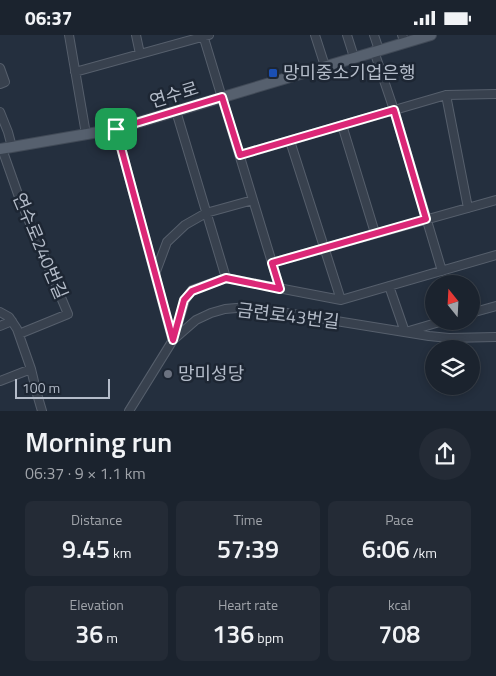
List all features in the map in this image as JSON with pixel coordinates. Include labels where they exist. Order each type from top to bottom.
[{"type":"main road","name":"연수로","points":[[4,152],[116,129],[376,51],[403,39],[431,35]]},
{"type":"street","points":[[68,35],[86,134]]},
{"type":"street","points":[[136,35],[140,54]]},
{"type":"street","points":[[315,35],[325,66]]},
{"type":"street","points":[[347,35],[354,57]]},
{"type":"street","points":[[374,35],[376,51],[442,271]]},
{"type":"street","points":[[75,72],[206,36],[222,97],[280,289]]},
{"type":"street","points":[[0,68],[5,82],[0,84]]},
{"type":"street","points":[[240,155],[446,95],[496,94]]},
{"type":"street","points":[[446,95],[468,208]]},
{"type":"street","points":[[176,111],[226,278]]},
{"type":"street","name":"연수로240번길","points":[[0,112],[8,132],[4,152],[18,197],[68,314],[19,334]]},
{"type":"street","points":[[342,125],[375,233]]},
{"type":"street","points":[[116,129],[173,340]]},
{"type":"street","points":[[290,141],[341,300]]},
{"type":"street","points":[[155,274],[167,241],[185,225],[206,213],[253,200]]},
{"type":"street","points":[[272,263],[496,201]]},
{"type":"street","points":[[173,340],[184,300],[192,291],[226,278],[341,300],[496,255]]},
{"type":"street","points":[[389,286],[405,332],[425,326]]},
{"type":"street","points":[[480,310],[496,306]]},
{"type":"street","name":"금련로43번길","points":[[129,411],[173,340],[196,320],[225,309],[248,307],[449,338],[496,337]]},
{"type":"street","points":[[0,312],[9,317],[19,334],[42,411]]},
{"type":"street","points":[[0,326],[12,321]]},
{"type":"street","points":[[0,381],[31,369]]},
{"type":"place","name":"망미중소기업은행","points":[[273,73]]},
{"type":"place","name":"망미성당","points":[[168,374]]},
{"type":"route","points":[[222,97],[240,155],[394,110],[426,219],[272,263],[280,289],[226,278],[192,291],[184,300],[173,340],[116,129],[222,97]]}]
